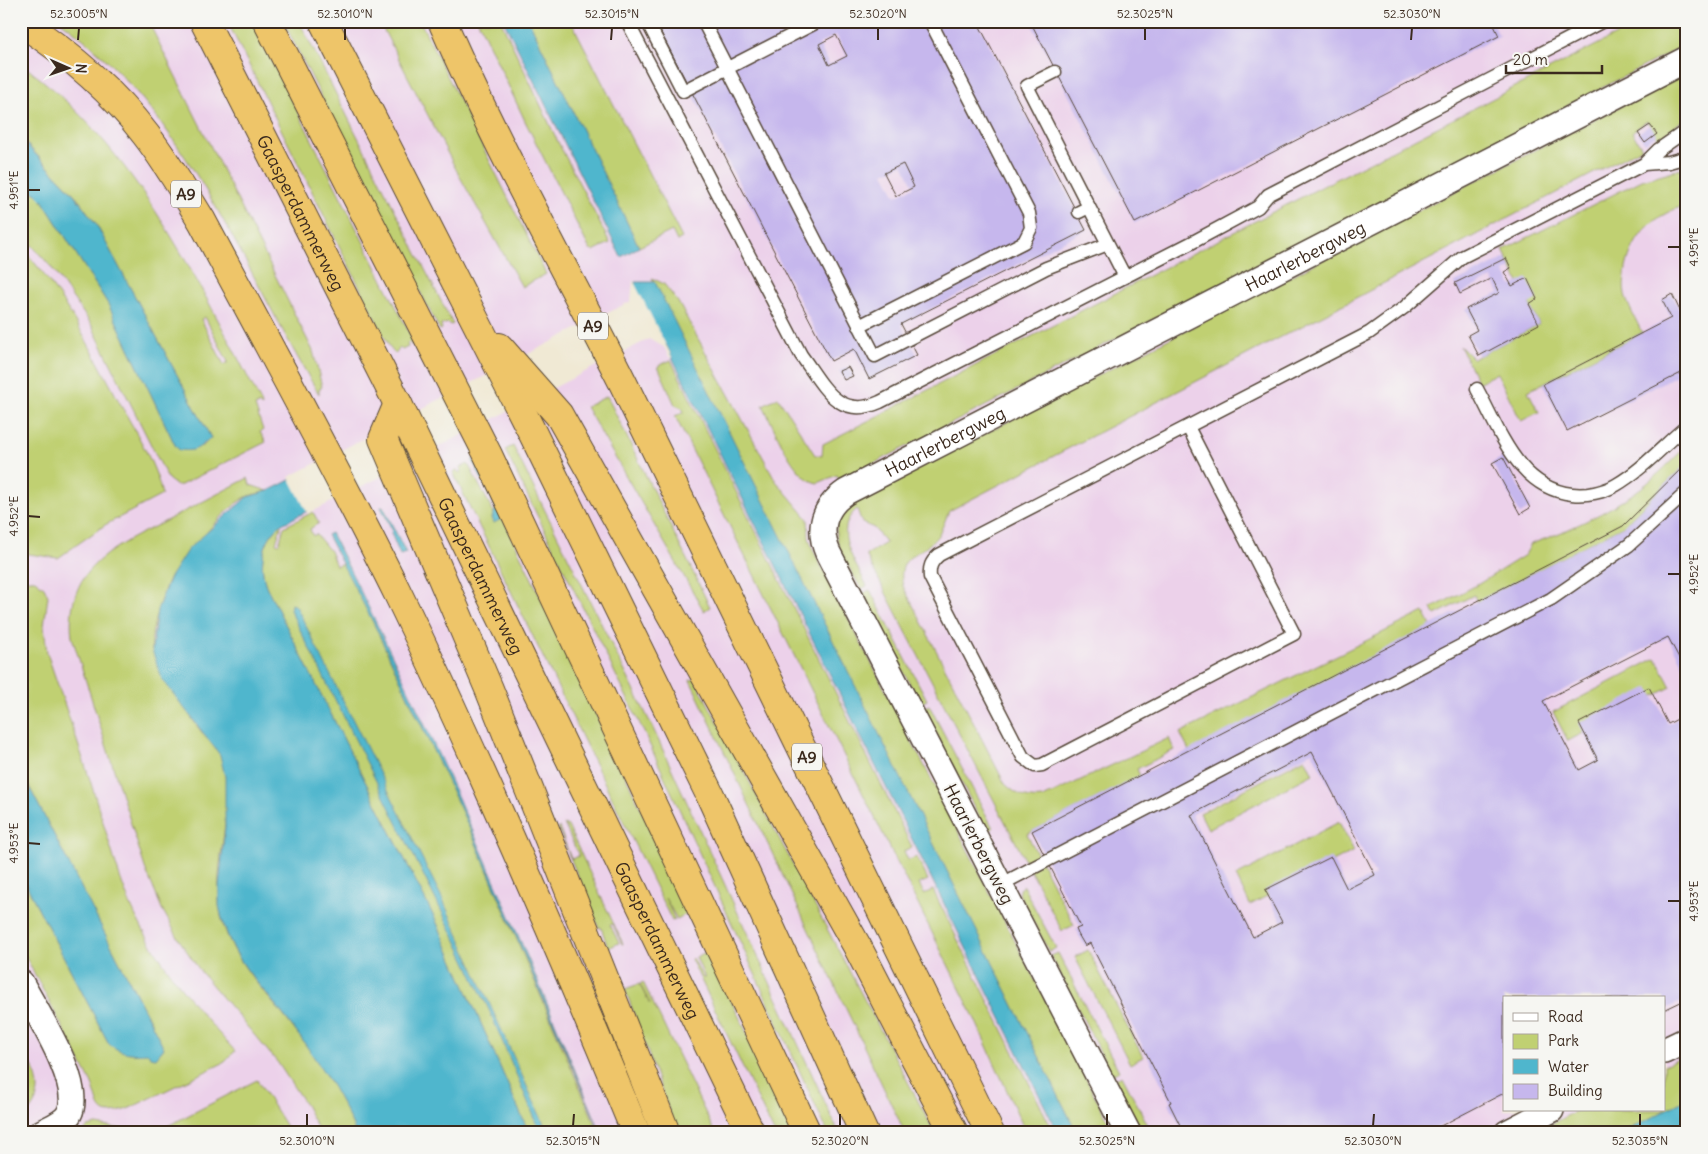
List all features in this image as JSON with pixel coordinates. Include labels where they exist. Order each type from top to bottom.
[{"type":"highway","name":"Gaasperdammerweg","points":[[204,21],[398,404],[752,1133]]},
{"type":"highway","points":[[267,21],[487,453],[807,1133]]},
{"type":"highway","points":[[323,21],[530,430],[710,795],[864,1133]]},
{"type":"highway","name":"A9","points":[[442,21],[990,1133]]},
{"type":"highway","name":"A9","points":[[21,22],[66,54],[104,87],[146,135],[202,221],[360,518],[422,645],[551,928],[636,1133]]},
{"type":"highway","points":[[472,316],[559,415],[857,946],[954,1133]]},
{"type":"highway","points":[[398,404],[383,439],[490,689],[666,1133]]},
{"type":"street","name":"Haarlerbergweg","points":[[1128,1133],[1009,881],[826,548],[822,523],[830,506],[846,492],[1687,59]]},
{"type":"street","points":[[21,984],[66,1070],[72,1089],[71,1109],[66,1119],[41,1133]]},
{"type":"street","points":[[1666,1050],[1687,1040]]},
{"type":"street","points":[[1507,1133],[1547,1112]]},
{"type":"lane","points":[[627,21],[801,356],[832,397],[845,406],[858,408],[880,402],[1258,207],[1268,195],[1604,21]]},
{"type":"lane","points":[[647,21],[683,91],[819,21]]},
{"type":"lane","points":[[703,21],[875,356],[1046,268],[1108,244]]},
{"type":"lane","points":[[859,326],[1024,242],[1031,228],[1029,213],[930,21]]},
{"type":"lane","points":[[1056,72],[1027,86],[1084,210],[1108,244],[1124,276]]},
{"type":"lane","points":[[1188,427],[1294,634],[1042,765],[1035,766],[1023,757],[930,577],[929,568],[932,561],[939,556],[1188,427],[1370,333],[1404,307],[1462,257],[1644,164],[1658,150],[1687,130]]},
{"type":"lane","points":[[1644,164],[1669,162],[1687,157]]},
{"type":"lane","points":[[1477,389],[1518,462],[1529,476],[1544,486],[1561,493],[1579,495],[1598,492],[1616,485],[1687,426]]},
{"type":"lane","points":[[1009,881],[1550,599],[1629,545],[1687,492]]},
{"type":"shaded area","points":[[21,21],[1687,21],[1687,1133],[21,1133]]},
{"type":"green space","points":[[60,21],[148,21],[313,351],[322,387],[319,389],[319,394],[208,194],[177,146],[143,100],[105,58]]},
{"type":"green space","points":[[227,21],[252,21],[415,344],[407,343],[408,347],[402,350],[400,347],[395,354],[390,348]]},
{"type":"green space","points":[[283,21],[299,21],[453,324],[441,325],[442,329],[440,330]]},
{"type":"green space","points":[[379,21],[420,21],[546,274],[522,287],[460,177]]},
{"type":"green space","points":[[478,21],[501,21],[558,142],[610,243],[593,251],[590,250],[526,123]]},
{"type":"green space","points":[[529,21],[571,21],[682,238],[677,241],[672,231],[639,247]]},
{"type":"green space","points":[[1643,21],[1687,21],[1687,44],[840,481],[837,475],[818,483],[809,480],[793,463],[778,438],[763,405],[778,397],[815,455],[822,456],[823,444]]},
{"type":"green space","points":[[21,64],[62,97],[98,135],[131,175],[160,218],[187,263],[261,402],[262,407],[258,404],[255,406],[263,430],[260,432],[266,442],[181,485],[177,486],[168,479],[91,324],[51,267],[21,233],[21,179],[42,200],[108,304],[175,445],[203,446],[211,438],[96,224],[76,196],[21,138]],"holes":[[[205,317],[228,362],[224,365],[201,319]]]},
{"type":"green space","points":[[1687,72],[1687,117],[1659,139],[1647,121],[1632,132],[1642,148],[949,511],[935,539],[906,562],[902,576],[903,586],[1005,784],[1014,791],[1022,796],[1043,798],[1169,738],[1174,750],[1137,769],[1140,776],[1027,834],[1074,925],[1062,931],[866,555],[886,543],[874,528],[862,523],[857,509],[850,517],[846,527],[846,537],[852,557],[867,586],[861,589],[838,544],[836,533],[843,511],[854,501]]},
{"type":"green space","points":[[1687,167],[1687,205],[1655,220],[1640,236],[1629,256],[1624,284],[1625,294],[1642,333],[1528,391],[1539,412],[1521,421],[1497,373],[1478,383],[1460,346],[1473,359],[1539,324],[1503,250],[1642,180]]},
{"type":"green space","points":[[21,247],[51,284],[88,343],[145,449],[162,495],[105,525],[58,558],[21,553]]},
{"type":"green space","points":[[652,278],[664,284],[678,302],[776,481],[808,519],[809,538],[813,550],[1114,1133],[1077,1133]]},
{"type":"green space","points":[[671,360],[912,847],[904,851],[908,860],[917,857],[928,880],[919,884],[924,894],[933,890],[1054,1133],[1026,1133],[973,1015],[675,416],[684,412],[682,408],[675,405],[658,366]]},
{"type":"green space","points":[[607,396],[710,607],[704,611],[586,407]]},
{"type":"green space","points":[[513,446],[651,724],[839,1133],[828,1133],[642,728],[505,450]]},
{"type":"green space","points":[[1687,446],[1687,463],[1623,526],[1477,602],[1474,595],[1435,615],[1432,608],[1477,585],[1525,555],[1531,544],[1588,520],[1628,497],[1653,478]]},
{"type":"green space","points":[[468,464],[494,513],[492,518],[500,520],[503,518],[690,912],[677,919],[665,898],[675,920],[672,921],[453,472],[457,470],[459,473],[462,471],[460,468]]},
{"type":"green space","points":[[248,478],[250,485],[268,491],[246,497],[238,502],[195,545],[171,576],[160,601],[154,623],[152,649],[159,665],[181,702],[221,757],[226,778],[227,800],[218,886],[219,907],[229,940],[243,965],[316,1060],[342,1103],[356,1133],[320,1133],[303,1101],[278,1063],[201,972],[180,941],[162,909],[145,868],[72,637],[71,618],[74,600],[80,583],[91,568],[115,548],[134,537]]},
{"type":"green space","points":[[313,512],[319,523],[310,529],[313,536],[316,534],[330,551],[336,566],[343,563],[374,624],[469,827],[599,1133],[529,1133],[437,923],[267,588],[264,580],[263,562],[266,545],[270,537],[282,524],[276,543],[279,544],[284,527]]},
{"type":"green space","points":[[21,579],[35,580],[44,587],[48,596],[44,626],[47,653],[129,902],[152,945],[173,977],[197,1008],[235,1051],[225,1062],[118,1112],[104,1112],[98,1104],[91,1082],[21,948],[21,875],[109,1044],[123,1050],[135,1052],[161,1052],[164,1048],[21,771]]},
{"type":"green space","points":[[870,590],[927,700],[920,704],[863,593]]},
{"type":"green space","points":[[1424,612],[1431,626],[1189,751],[1180,733]]},
{"type":"green space","points":[[1656,658],[1671,687],[1568,741],[1553,712]]},
{"type":"green space","points":[[695,679],[935,1133],[905,1133],[690,680]]},
{"type":"green space","points":[[929,705],[993,828],[987,832],[923,708]]},
{"type":"green space","points":[[1305,758],[1313,774],[1208,829],[1200,813]]},
{"type":"green space","points":[[1339,822],[1354,851],[1250,905],[1236,876]]},
{"type":"green space","points":[[564,824],[568,826],[623,944],[613,924],[610,925],[619,943],[608,948],[601,927],[599,928],[558,828],[571,859],[579,856]]},
{"type":"green space","points":[[1023,886],[1056,948],[1049,952],[1019,894],[1019,889]]},
{"type":"green space","points":[[1088,950],[1143,1057],[1130,1064],[1075,957]]},
{"type":"green space","points":[[708,951],[794,1133],[774,1133],[691,959],[693,958],[703,978],[705,978],[696,957]]},
{"type":"green space","points":[[1058,953],[1119,1071],[1112,1075],[1051,956]]},
{"type":"green space","points":[[643,982],[715,1133],[677,1133],[625,989],[639,984],[650,1004],[640,984]]},
{"type":"green space","points":[[21,1044],[35,1073],[38,1092],[36,1101],[21,1119],[21,1094],[28,1090],[21,1076]]},
{"type":"green space","points":[[1687,1054],[1687,1099],[1666,1110],[1666,1064]]},
{"type":"green space","points":[[1122,1075],[1152,1133],[1142,1133],[1115,1079]]},
{"type":"green space","points":[[257,1080],[290,1133],[154,1133]]},
{"type":"green space","points":[[1574,1112],[1662,1112],[1622,1133],[1534,1133]]},
{"type":"green space","points":[[97,1125],[128,1130],[122,1133],[82,1133],[88,1127]]},
{"type":"water","points":[[504,21],[529,21],[639,247],[621,257]]},
{"type":"water","points":[[21,139],[73,193],[96,224],[211,438],[197,448],[179,450],[175,445],[108,304],[42,200],[21,179]]},
{"type":"water","points":[[635,282],[655,282],[1077,1133],[1058,1133],[666,345],[649,337],[282,524],[270,537],[264,553],[263,571],[267,588],[437,923],[529,1133],[356,1133],[342,1104],[317,1062],[289,1022],[256,982],[230,941],[219,906],[219,886],[225,828],[225,777],[220,755],[162,679],[152,650],[157,610],[170,577],[188,549],[247,497],[268,491],[284,483],[633,303]]},
{"type":"water","points":[[474,459],[508,525],[503,518],[494,523],[492,518],[496,508],[472,460]]},
{"type":"water","points":[[383,506],[406,553],[400,555],[391,533],[392,530],[381,507]]},
{"type":"water","points":[[331,533],[439,755],[538,981],[601,1133],[469,827],[374,624],[327,535]]},
{"type":"water","points":[[291,604],[296,606],[441,896],[548,1133],[541,1133],[490,1012],[452,932],[290,610]]},
{"type":"water","points":[[21,771],[164,1048],[156,1058],[150,1057],[148,1053],[123,1052],[109,1044],[21,875]]},
{"type":"water","points":[[1687,1099],[1687,1133],[1622,1133],[1662,1112],[1666,1112],[1666,1110]]},
{"type":"pier","points":[[633,280],[672,357],[670,358],[664,347],[649,339],[308,514],[289,477],[631,301]]},
{"type":"building","points":[[655,21],[977,21],[1086,230],[901,324],[917,355],[869,379],[854,349],[831,361]],"holes":[[[836,35],[847,56],[829,65],[819,44]],[[903,164],[914,187],[896,196],[884,173]]]},
{"type":"building","points":[[1030,21],[1492,21],[1499,36],[1135,223]]},
{"type":"building","points":[[1650,125],[1657,134],[1645,143],[1638,133]]},
{"type":"building","points":[[1506,258],[1511,268],[1504,272],[1512,286],[1527,278],[1537,299],[1529,304],[1539,324],[1479,356],[1468,335],[1477,330],[1466,309],[1499,293],[1492,278],[1460,294],[1455,283]]},
{"type":"building","points":[[1672,294],[1681,313],[1687,310],[1687,370],[1567,431],[1543,384],[1671,318],[1662,300]]},
{"type":"building","points":[[848,367],[853,376],[844,380],[839,371]]},
{"type":"building","points":[[1503,457],[1530,508],[1520,514],[1492,463]]},
{"type":"building","points":[[1687,463],[1687,627],[1681,630],[1687,642],[1687,673],[1668,637],[1543,701],[1579,770],[1598,760],[1579,723],[1649,687],[1668,724],[1687,714],[1687,999],[1666,1009],[1666,996],[1503,996],[1503,1094],[1427,1133],[1184,1133],[1169,1103],[1171,1102],[1090,943],[1085,946],[1078,934],[1076,929],[1081,927],[1032,831],[1623,526]],"holes":[[[1312,752],[1375,875],[1347,889],[1331,857],[1265,890],[1282,922],[1253,937],[1191,815]]]}]
